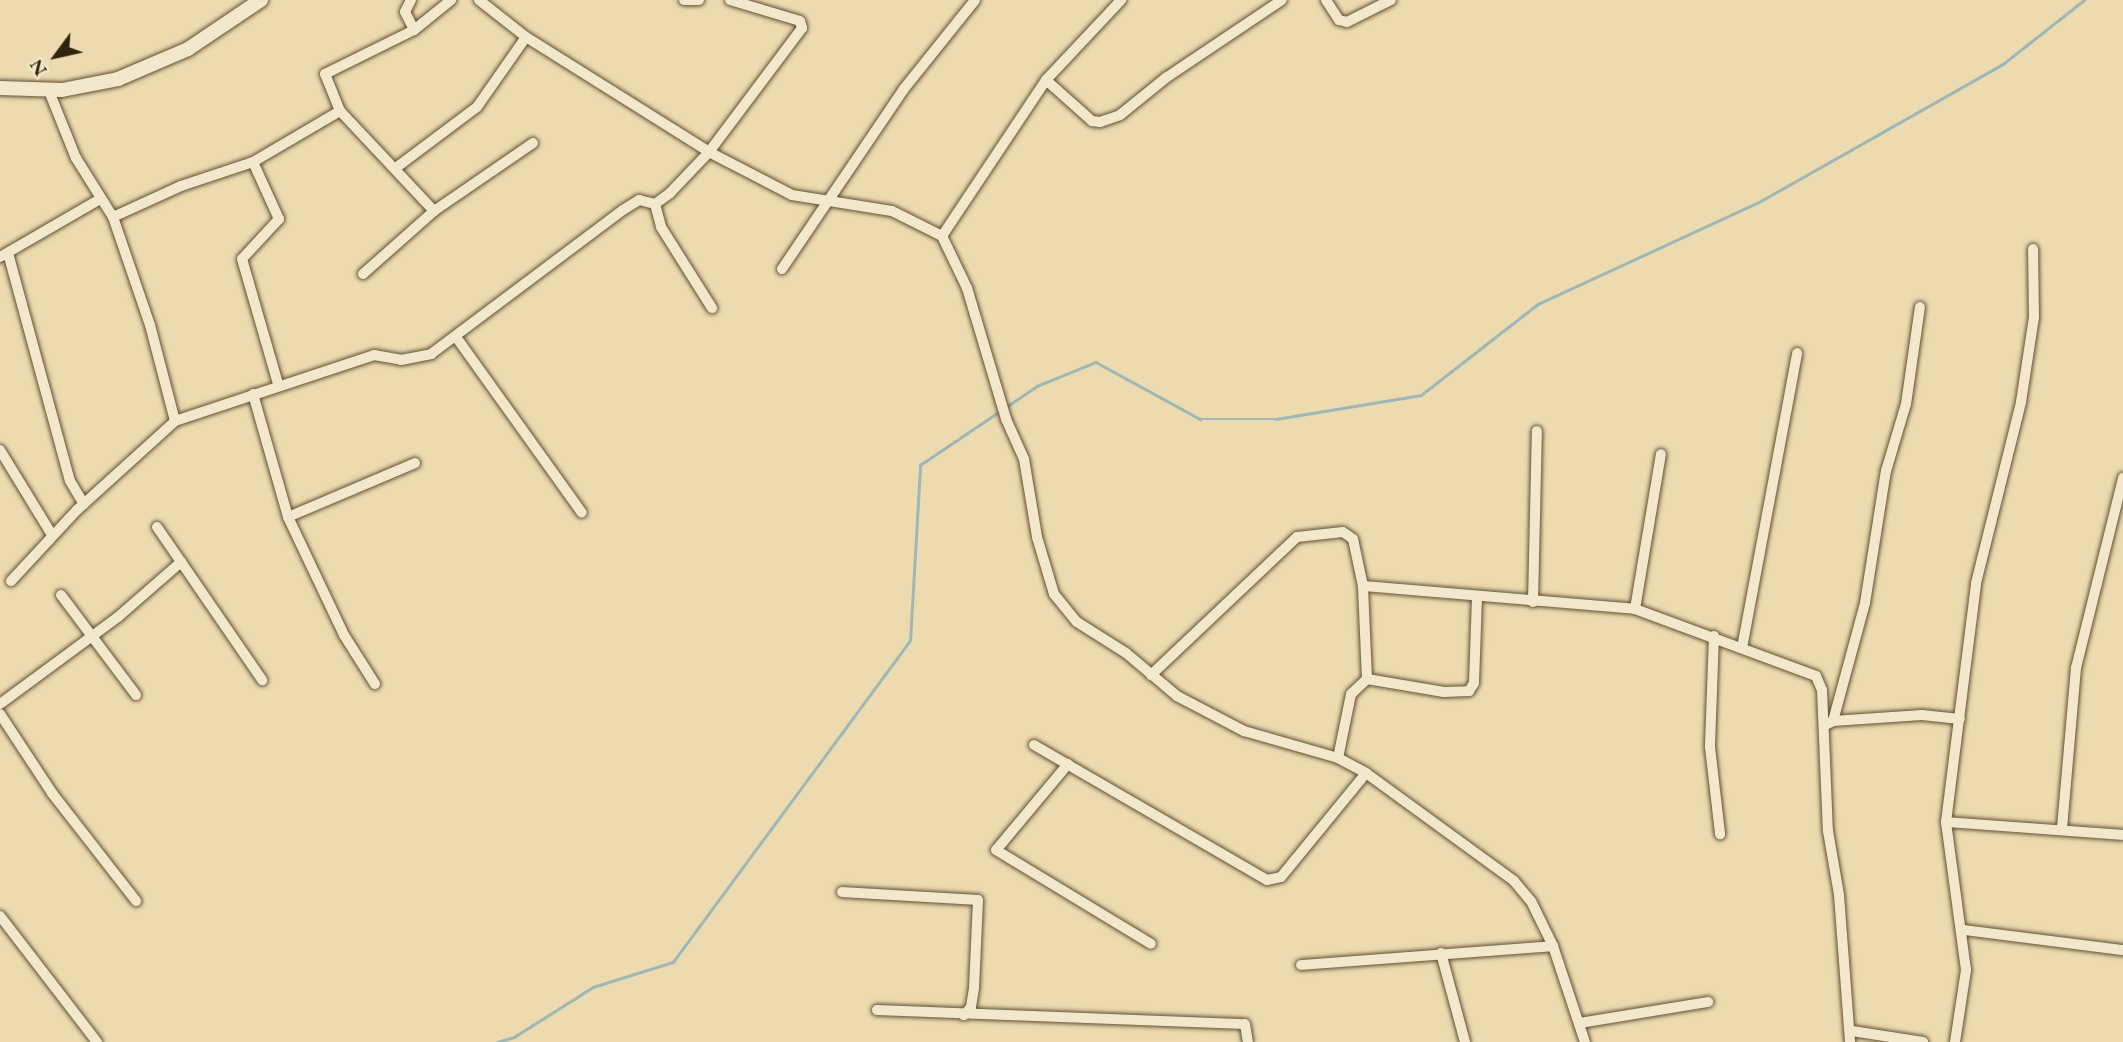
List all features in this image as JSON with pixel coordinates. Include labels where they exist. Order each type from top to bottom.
[{"type":"street","points":[[0,88],[49,91],[118,79],[157,64],[242,17],[261,0]]},
{"type":"street","points":[[411,0],[405,12],[414,30]]},
{"type":"street","points":[[435,211],[397,167],[340,111],[325,75],[414,30],[451,0]]},
{"type":"street","points":[[479,0],[526,37],[709,152],[792,195],[892,211],[942,236],[967,288],[1006,419],[1024,458],[1037,537],[1054,594],[1077,622],[1177,696],[1244,731],[1338,758],[1366,773],[1524,890],[1553,946],[1585,1042]]},
{"type":"street","points":[[684,0],[699,0]]},
{"type":"street","points":[[655,204],[690,176],[803,28],[800,21],[730,0]]},
{"type":"street","points":[[782,269],[825,201],[975,0]]},
{"type":"street","points":[[942,236],[1046,80],[1121,0]]},
{"type":"street","points":[[1046,80],[1092,121],[1110,118],[1282,0]]},
{"type":"street","points":[[1326,0],[1339,20],[1347,22],[1391,0]]},
{"type":"street","points":[[397,167],[477,107],[526,37]]},
{"type":"street","points":[[49,91],[67,141],[113,217],[150,326],[175,421]]},
{"type":"street","points":[[113,217],[181,186],[253,162],[340,111]]},
{"type":"street","points":[[363,274],[435,211],[533,143]]},
{"type":"street","points":[[253,162],[279,219],[242,259],[278,384]]},
{"type":"street","points":[[83,504],[70,481],[4,255],[100,199]]},
{"type":"street","points":[[11,581],[83,504],[175,421],[278,384],[374,355],[416,359],[456,337],[639,200],[655,204]]},
{"type":"street","points":[[655,204],[660,228],[712,308]]},
{"type":"street","points":[[1955,1042],[1965,993],[1964,930],[1946,822],[1976,583],[2021,402],[2034,317],[2033,249]]},
{"type":"street","points":[[1829,724],[1865,603],[1886,471],[1906,404],[1920,307]]},
{"type":"street","points":[[456,337],[582,513]]},
{"type":"street","points":[[1742,648],[1797,353]]},
{"type":"street","points":[[253,394],[288,517],[344,635],[375,684]]},
{"type":"street","points":[[1533,602],[1537,431]]},
{"type":"street","points":[[0,450],[52,535]]},
{"type":"street","points":[[1635,609],[1661,454]]},
{"type":"street","points":[[288,517],[415,463]]},
{"type":"street","points":[[2062,828],[2076,668],[2123,478]]},
{"type":"street","points":[[157,527],[262,680]]},
{"type":"street","points":[[1151,675],[1297,537],[1349,534],[1363,586],[1367,679],[1351,694],[1338,758]]},
{"type":"street","points":[[0,704],[92,633],[118,617],[181,562]]},
{"type":"street","points":[[1363,586],[1635,609],[1714,636],[1816,676],[1822,690],[1829,724],[1828,831],[1851,1037],[1923,1042]]},
{"type":"street","points":[[61,595],[136,695]]},
{"type":"street","points":[[1367,679],[1444,692],[1469,691],[1474,683],[1477,596]]},
{"type":"street","points":[[1714,636],[1710,747],[1720,834]]},
{"type":"street","points":[[0,714],[52,793],[136,901]]},
{"type":"street","points":[[1829,724],[1922,715],[1960,719]]},
{"type":"street","points":[[1034,745],[1274,881],[1366,773]]},
{"type":"street","points":[[1068,764],[996,850],[1151,944]]},
{"type":"street","points":[[1946,822],[2062,828],[2123,835]]},
{"type":"street","points":[[842,892],[978,900],[974,988],[971,1007],[964,1015]]},
{"type":"street","points":[[0,916],[97,1042]]},
{"type":"street","points":[[1964,930],[2123,950]]},
{"type":"street","points":[[1301,965],[1553,946]]},
{"type":"street","points":[[1441,953],[1465,1042]]},
{"type":"street","points":[[1580,1023],[1707,1002]]},
{"type":"street","points":[[877,1010],[1245,1024],[1248,1042]]},
{"type":"waterway","points":[[497,1042],[514,1037],[593,987],[673,962],[910,641],[920,465],[1037,386],[1096,362],[1200,419],[1276,419],[1421,395],[1538,304],[1759,202],[2003,64],[2084,0]]}]
